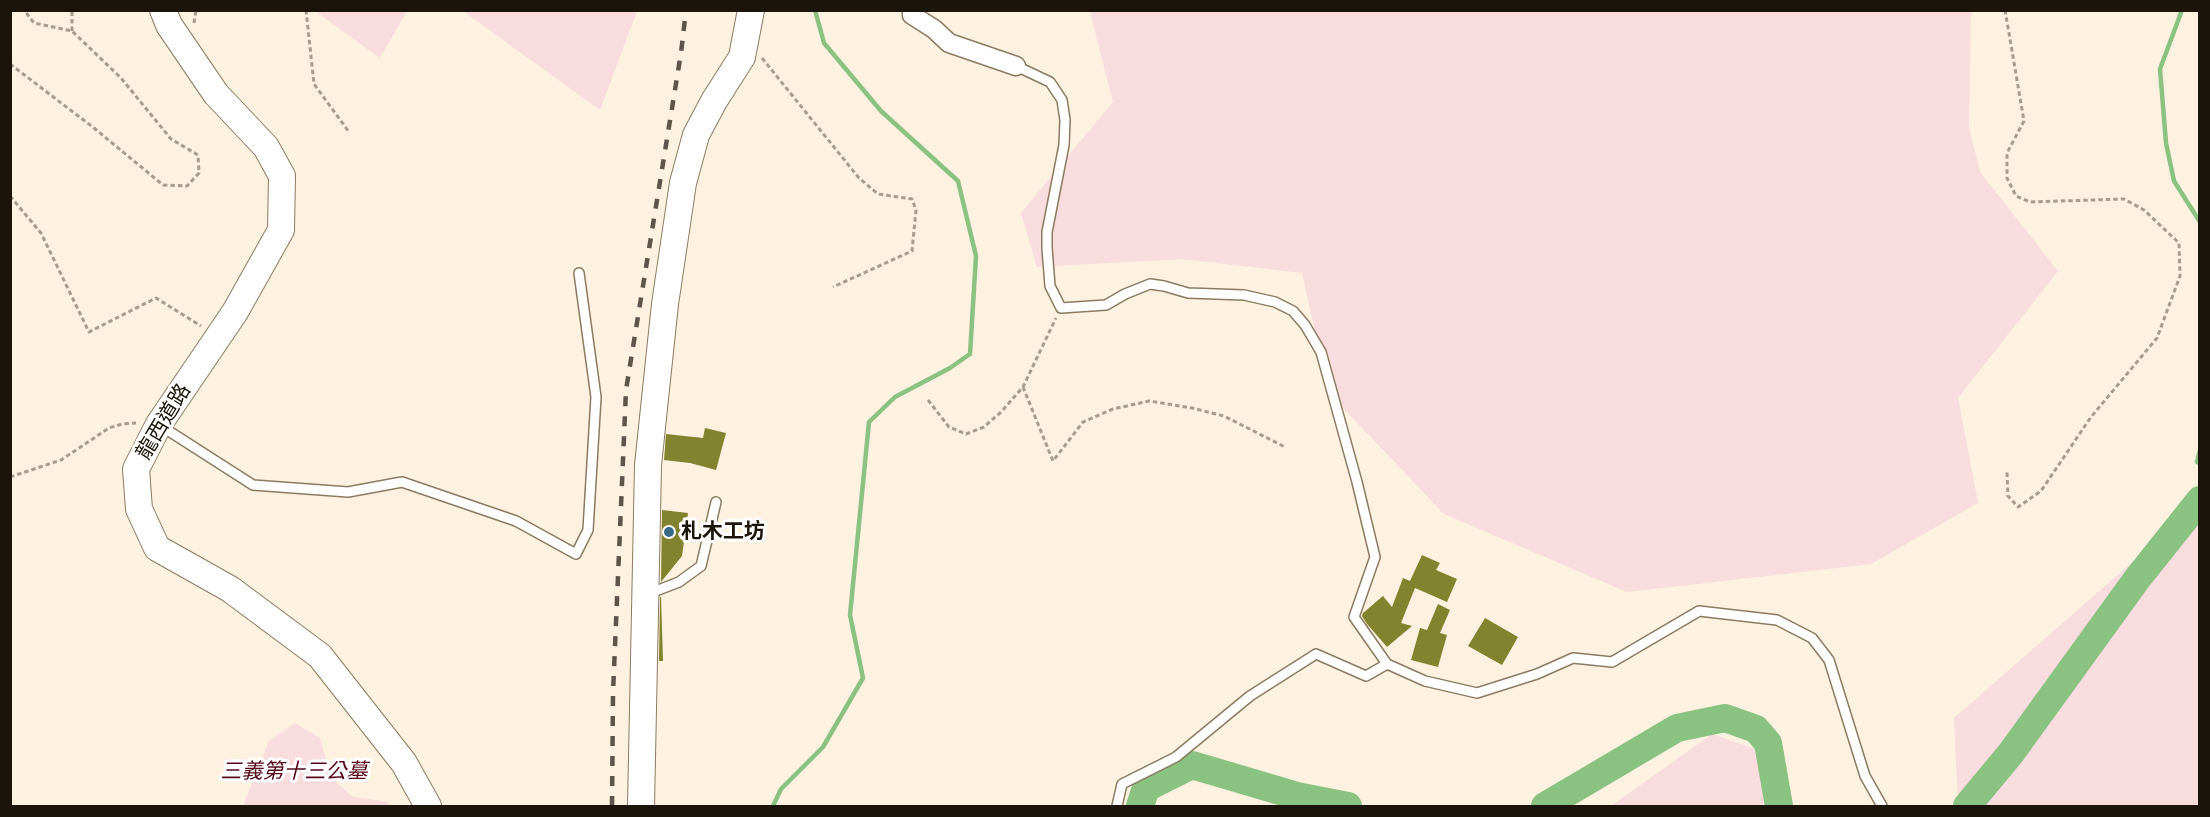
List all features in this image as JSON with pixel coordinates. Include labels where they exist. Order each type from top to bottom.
[{"type":"street","name":"龍西道路","points":[[163,10],[169,25],[216,94],[266,147],[282,176],[281,230],[235,312],[159,424],[136,469],[139,509],[157,548],[230,590],[320,656],[404,763],[429,807]]},
{"type":"street","points":[[641,807],[648,465],[665,304],[683,183],[696,135],[742,57],[752,10]]},
{"type":"street","points":[[912,10],[912,15],[934,29],[949,43],[1016,66]]},
{"type":"lane","points":[[1016,66],[1050,82],[1062,100],[1065,120],[1064,145],[1047,232],[1050,286],[1061,308],[1106,305],[1150,284],[1171,287],[1188,293],[1244,296],[1275,302],[1293,311],[1305,325],[1320,352],[1357,482],[1375,557],[1354,617],[1387,664],[1425,681],[1477,693],[1537,674],[1573,658],[1612,662],[1699,611],[1777,620],[1812,638],[1828,660],[1866,776],[1882,807]]},
{"type":"lane","points":[[159,424],[253,485],[348,492],[402,482],[516,521],[576,554],[588,530],[596,397],[579,273]]},
{"type":"lane","points":[[645,595],[679,582],[701,566],[716,502]]},
{"type":"lane","points":[[1117,807],[1122,784],[1176,757],[1250,696],[1316,654],[1366,676],[1387,664]]},
{"type":"path","points":[[10,64],[94,128],[163,185],[187,186],[198,173],[198,155],[171,139],[121,78],[72,31],[34,23],[24,10]]},
{"type":"path","points":[[72,10],[72,31]]},
{"type":"path","points":[[306,10],[314,84],[349,132]]},
{"type":"path","points":[[2005,10],[2024,120],[2007,153],[2007,178],[2016,196],[2030,202],[2124,200],[2144,210],[2179,243],[2180,276],[2157,338],[2091,417],[2041,491],[2018,507],[2008,496],[2007,472]]},
{"type":"path","points":[[746,39],[859,178],[878,194],[912,199],[916,210],[912,251],[833,287]]},
{"type":"path","points":[[10,196],[41,234],[89,332],[156,298],[218,337]]},
{"type":"path","points":[[928,400],[949,427],[966,434],[984,427],[1023,387],[1061,308]]},
{"type":"path","points":[[1023,387],[1053,461],[1083,422],[1113,409],[1149,401],[1192,408],[1224,417],[1285,447]]},
{"type":"path","points":[[10,477],[61,460],[109,428],[134,422],[159,424]]},
{"type":"green space","points":[[315,11],[407,11],[380,58]]},
{"type":"green space","points":[[463,11],[637,11],[600,110]]},
{"type":"green space","points":[[1090,11],[1971,11],[1969,128],[1980,172],[2058,271],[1958,398],[1978,503],[1871,564],[1627,592],[1444,514],[1329,393],[1302,273],[1183,259],[1037,267],[1021,213],[1113,102]]},
{"type":"green space","points":[[2199,504],[2199,806],[1958,806],[1954,718]]},
{"type":"green space","name":"三義第十三公墓","points":[[295,723],[320,738],[331,778],[353,797],[388,802],[389,806],[243,806],[269,741]]},
{"type":"green space","points":[[1712,734],[1769,754],[1774,806],[1611,806]]},
{"type":"building","points":[[705,428],[726,433],[716,470],[690,463],[664,460],[666,434],[703,438]]},
{"type":"building","points":[[662,510],[688,513],[682,556],[661,582]]},
{"type":"building","points":[[1422,555],[1440,563],[1436,570],[1457,579],[1447,602],[1415,588],[1401,623],[1412,626],[1387,647],[1367,624],[1362,616],[1363,613],[1383,596],[1392,607],[1403,578],[1410,581]]},
{"type":"building","points":[[661,597],[663,661],[659,661]]},
{"type":"building","points":[[1438,604],[1450,610],[1440,633],[1447,635],[1438,667],[1411,660],[1420,628],[1427,630]]},
{"type":"building","points":[[1485,618],[1518,637],[1502,665],[1468,646]]},
{"type":"waterway","points":[[773,806],[781,789],[823,747],[863,678],[850,615],[869,422],[895,397],[950,368],[970,354],[976,256],[958,181],[881,111],[824,43],[815,10]]},
{"type":"waterway","points":[[2182,10],[2160,69],[2166,143],[2174,181],[2200,222]]},
{"type":"waterway","points":[[2200,450],[2197,462],[2200,464]]},
{"type":"waterway","points":[[1967,806],[2011,753],[2137,579],[2200,500]]},
{"type":"waterway","points":[[1545,806],[1677,728],[1725,718],[1756,729],[1768,743],[1779,806]]},
{"type":"waterway","points":[[1140,806],[1146,788],[1192,765],[1297,796],[1348,806]]},
{"type":"railway","points":[[612,806],[613,693],[626,390],[686,10]]},
{"type":"place","name":"札木工坊","points":[[669,532]]}]
